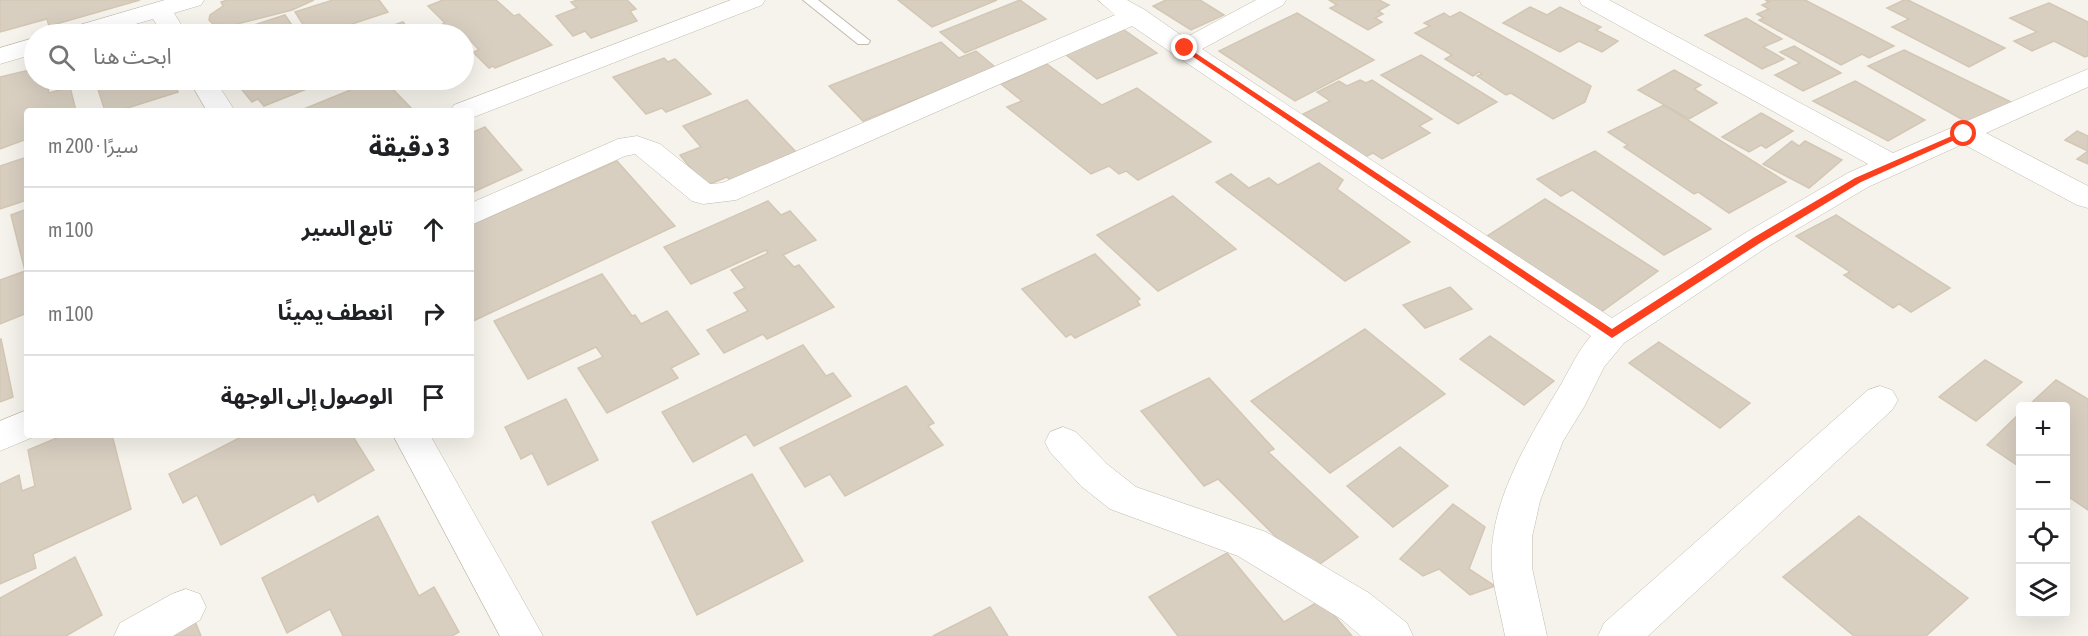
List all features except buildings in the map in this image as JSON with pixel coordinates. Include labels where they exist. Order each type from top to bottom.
[{"type":"street","points":[[110,24],[192,0]]},
{"type":"street","points":[[472,108],[753,0]]},
{"type":"street","points":[[1110,0],[1136,15],[1612,334]]},
{"type":"street","points":[[1185,48],[1274,0]]},
{"type":"street","points":[[1591,0],[1892,165]]},
{"type":"street","points":[[160,10],[169,24]]},
{"type":"street","points":[[474,214],[618,148],[637,145],[650,150],[703,194],[726,193],[1136,15]]},
{"type":"street","points":[[0,56],[24,49]]},
{"type":"street","points":[[1526,636],[1512,568],[1513,537],[1521,501],[1547,437],[1572,396],[1590,360],[1612,334],[1756,240],[1858,180],[2088,77]]},
{"type":"street","points":[[208,90],[219,108]]},
{"type":"street","points":[[1964,134],[2088,198]]},
{"type":"street","points":[[1618,636],[1880,400]]},
{"type":"street","points":[[0,437],[24,425]]},
{"type":"street","points":[[413,438],[522,636]]},
{"type":"street","points":[[1063,442],[1094,475],[1124,498],[1252,544],[1355,606],[1392,636]]},
{"type":"street","points":[[135,636],[186,607]]},
{"type":"lane","points":[[810,0],[863,40]]},
{"type":"route","points":[[1185,48],[1612,334],[1756,240],[1858,180],[1964,134]]}]
